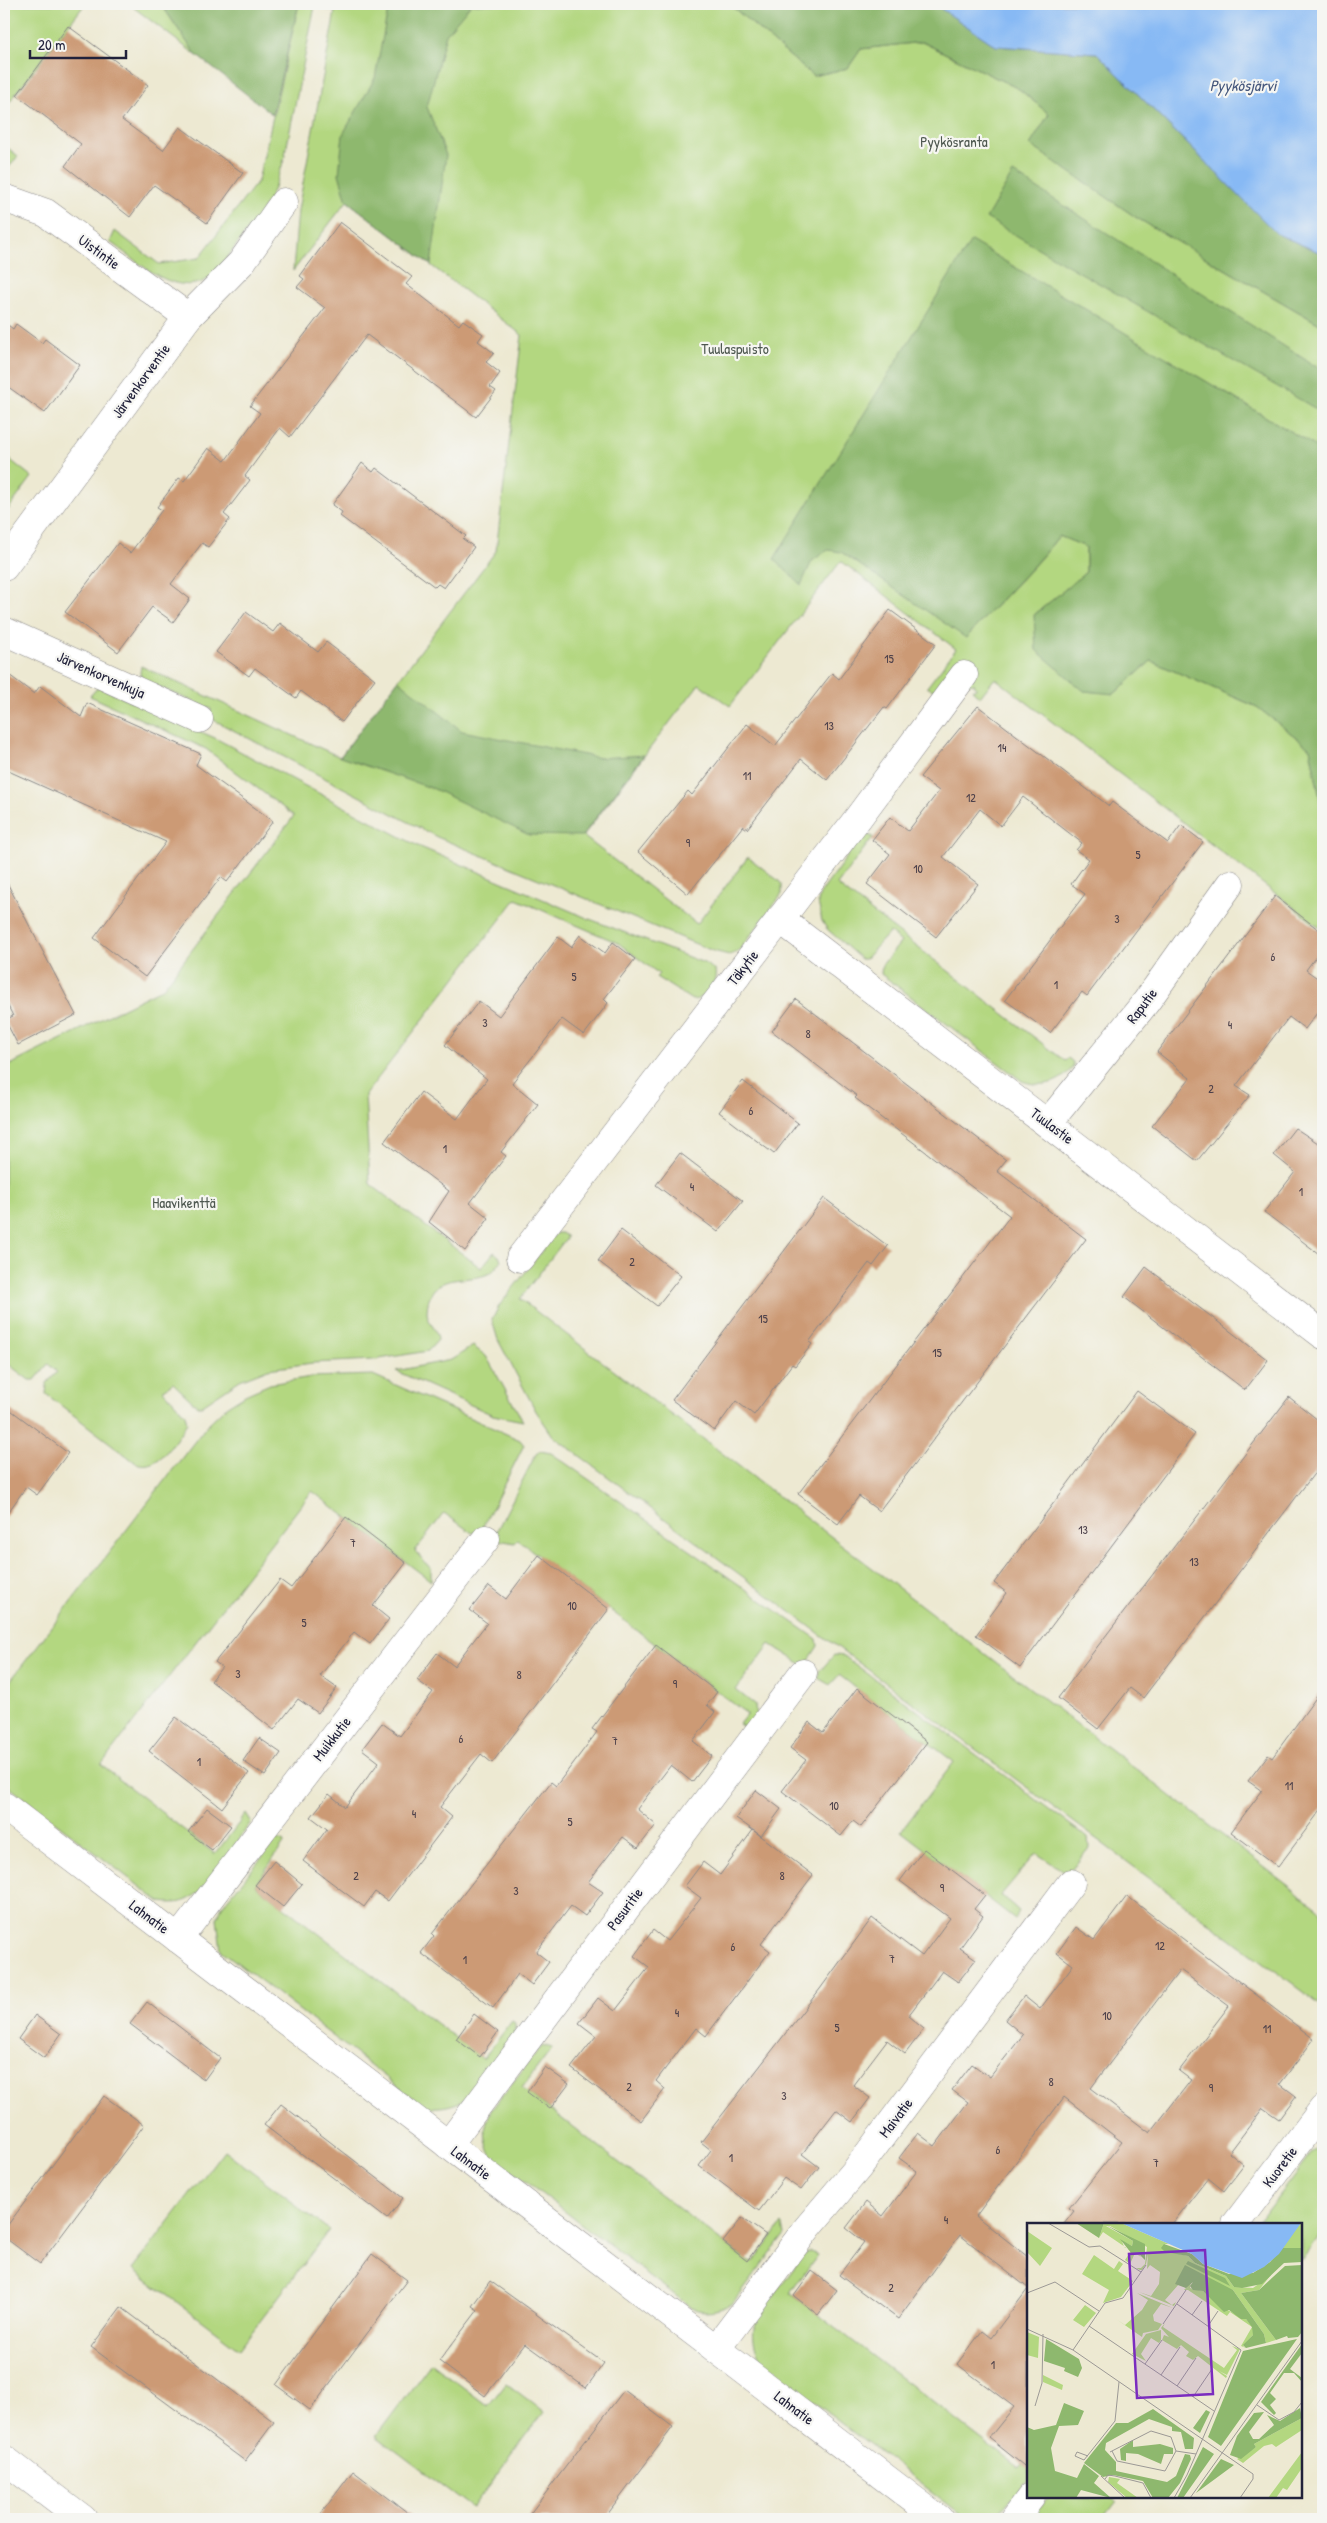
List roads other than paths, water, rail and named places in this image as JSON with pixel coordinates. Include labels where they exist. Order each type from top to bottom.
[{"type":"street","name":"Uistintie","points":[[4,198],[46,213],[188,317]]},
{"type":"street","name":"Järvenkorventie","points":[[4,567],[188,317],[241,264],[284,202]]},
{"type":"street","name":"Järvenkorvenkuja","points":[[4,631],[199,719]]},
{"type":"street","name":"Täkytie","points":[[520,1258],[780,920],[964,675]]},
{"type":"street","name":"Raputie","points":[[1048,1123],[1146,1002],[1230,884]]},
{"type":"street","name":"Tuulastie","points":[[780,920],[1321,1329]]},
{"type":"street","name":"Muikkutie","points":[[178,1939],[486,1539]]},
{"type":"street","name":"Pasuritie","points":[[448,2144],[803,1673]]},
{"type":"street","name":"Lahnatie","points":[[4,1806],[939,2519]]},
{"type":"street","name":"Maivatie","points":[[716,2349],[808,2227],[857,2169],[1071,1883]]},
{"type":"street","name":"Kuoretie","points":[[1237,2223],[1323,2109]]},
{"type":"street","points":[[4,2459],[83,2519]]},
{"type":"street","points":[[1014,2519],[1030,2498]]},
{"type":"water","name":"Pyykösjärvi","points":[[934,4],[1323,4],[1323,254],[1277,234],[1097,53],[996,46]]},
{"type":"park label","name":"Pyykösranta","points":[[954,142]]},
{"type":"park label","name":"Tuulaspuisto","points":[[735,349]]},
{"type":"park label","name":"Haavikenttä","points":[[184,1203]]}]
